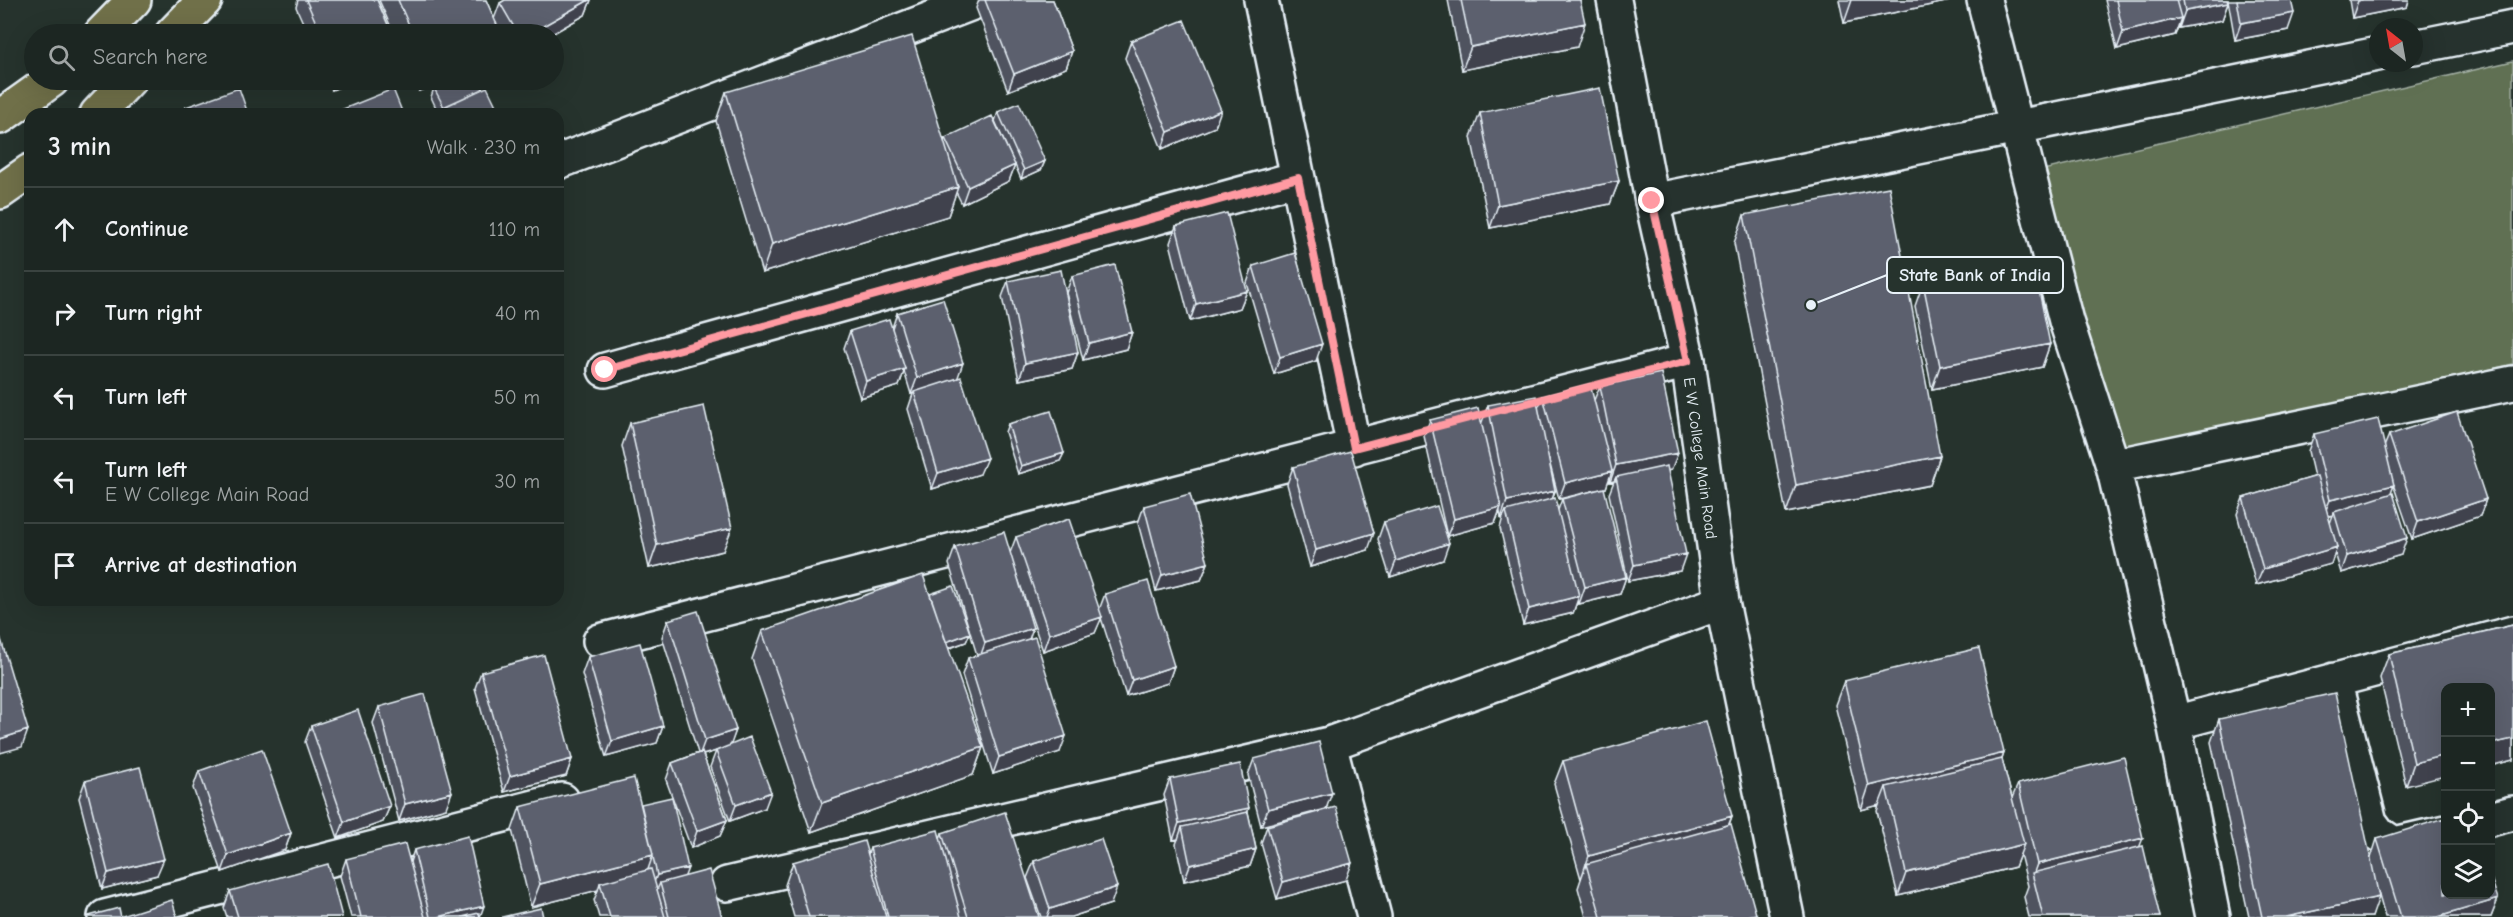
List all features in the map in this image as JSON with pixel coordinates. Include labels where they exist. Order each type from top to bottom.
[{"type":"main road","points":[[111,24],[134,0]]},
{"type":"main road","points":[[182,24],[205,0]]},
{"type":"main road","points":[[0,117],[38,90]]},
{"type":"main road","points":[[103,108],[120,90]]},
{"type":"main road","points":[[0,192],[24,175]]},
{"type":"street","points":[[564,160],[980,0]]},
{"type":"street","points":[[1261,0],[1354,448]]},
{"type":"street","name":"E W College Main Road","points":[[1614,0],[1652,201],[1688,361],[1722,602],[1787,917]]},
{"type":"street","points":[[1984,0],[2066,321],[2114,466],[2174,723],[2213,917]]},
{"type":"street","points":[[2423,45],[2513,27]]},
{"type":"street","points":[[1652,201],[2369,56]]},
{"type":"street","points":[[605,370],[1298,178]]},
{"type":"street","points":[[600,641],[1688,361]]},
{"type":"street","points":[[2114,466],[2513,383]]},
{"type":"street","points":[[727,885],[1329,744],[1722,602]]},
{"type":"street","points":[[2174,723],[2513,633]]},
{"type":"street","points":[[2334,680],[2370,822],[2379,834],[2394,844],[2441,833]]},
{"type":"street","points":[[1329,744],[1374,917]]},
{"type":"street","points":[[105,917],[595,791]]},
{"type":"street","points":[[2495,818],[2513,813]]},
{"type":"green space","points":[[2513,61],[2513,364],[2109,458],[2043,170]]},
{"type":"building","points":[[306,0],[377,0],[388,24],[317,24]]},
{"type":"building","points":[[398,0],[486,0],[497,24],[409,24]]},
{"type":"building","points":[[505,0],[589,0],[547,24],[512,24],[500,3]]},
{"type":"building","points":[[985,0],[1053,0],[1072,51],[1014,74]]},
{"type":"building","points":[[1461,0],[1580,0],[1585,23],[1471,47]]},
{"type":"building","points":[[2116,0],[2176,0],[2181,18],[2123,32]]},
{"type":"building","points":[[2183,0],[2227,0],[2228,3],[2185,11]]},
{"type":"building","points":[[2237,0],[2291,0],[2294,13],[2241,23]]},
{"type":"building","points":[[1184,20],[1221,110],[1168,132],[1131,41]]},
{"type":"building","points":[[912,36],[958,187],[772,244],[726,92]]},
{"type":"building","points":[[1600,88],[1619,181],[1498,205],[1480,113]]},
{"type":"building","points":[[233,90],[240,90],[246,108],[186,108]]},
{"type":"building","points":[[393,90],[401,108],[346,108]]},
{"type":"building","points":[[435,90],[481,90],[444,107]]},
{"type":"building","points":[[480,90],[488,90],[497,108],[441,108]]},
{"type":"building","points":[[1019,103],[1045,161],[1024,170],[998,112]]},
{"type":"building","points":[[992,116],[1015,165],[968,187],[945,138]]},
{"type":"building","points":[[1889,187],[1940,456],[1796,485],[1744,215]]},
{"type":"building","points":[[1227,213],[1247,291],[1196,304],[1176,226]]},
{"type":"building","points":[[1295,253],[1322,344],[1280,357],[1253,266]]},
{"type":"building","points":[[2033,261],[2050,344],[1940,366],[1923,283]]},
{"type":"building","points":[[1115,265],[1132,332],[1089,343],[1072,276]]},
{"type":"building","points":[[1061,270],[1078,352],[1025,363],[1008,281]]},
{"type":"building","points":[[943,299],[963,363],[917,378],[897,313]]},
{"type":"building","points":[[889,319],[905,369],[866,381],[850,331]]},
{"type":"building","points":[[1661,373],[1678,453],[1616,465],[1600,386]]},
{"type":"building","points":[[961,377],[987,458],[938,473],[914,392]]},
{"type":"building","points":[[1590,384],[1612,471],[1565,483],[1543,396]]},
{"type":"building","points":[[1536,396],[1555,491],[1507,501],[1488,405]]},
{"type":"building","points":[[704,406],[732,528],[657,545],[630,423]]},
{"type":"building","points":[[1478,408],[1501,507],[1454,519],[1430,420]]},
{"type":"building","points":[[1051,411],[1064,453],[1021,466],[1008,424]]},
{"type":"building","points":[[2457,412],[2486,499],[2418,522],[2389,435]]},
{"type":"building","points":[[2378,419],[2394,485],[2330,500],[2314,434]]},
{"type":"building","points":[[1351,451],[1374,533],[1316,550],[1293,467]]},
{"type":"building","points":[[1667,466],[1686,554],[1634,565],[1616,477]]},
{"type":"building","points":[[2317,476],[2337,547],[2263,569],[2243,498]]},
{"type":"building","points":[[1604,488],[1626,577],[1585,587],[1562,499]]},
{"type":"building","points":[[2393,493],[2407,538],[2347,556],[2334,512]]},
{"type":"building","points":[[1190,494],[1208,563],[1162,575],[1144,506]]},
{"type":"building","points":[[1555,498],[1579,596],[1529,609],[1506,511]]},
{"type":"building","points":[[1437,506],[1449,543],[1396,561],[1384,522]]},
{"type":"building","points":[[1069,519],[1102,617],[1049,634],[1016,537]]},
{"type":"building","points":[[1004,532],[1033,628],[985,643],[955,547]]},
{"type":"building","points":[[923,575],[983,747],[822,803],[762,631]]},
{"type":"building","points":[[1148,581],[1174,666],[1132,680],[1105,594]]},
{"type":"building","points":[[953,586],[970,633],[946,642],[930,594]]},
{"type":"building","points":[[698,611],[736,730],[705,740],[668,620]]},
{"type":"building","points":[[2513,625],[2513,739],[2495,743],[2495,683],[2441,683],[2441,756],[2414,763],[2389,654]]},
{"type":"building","points":[[0,636],[28,730],[0,739]]},
{"type":"building","points":[[1035,637],[1066,736],[999,757],[968,658]]},
{"type":"building","points":[[640,643],[663,726],[612,741],[588,657]]},
{"type":"building","points":[[1979,648],[2004,753],[1869,786],[1844,681]]},
{"type":"building","points":[[544,655],[572,759],[510,776],[481,672]]},
{"type":"building","points":[[2335,693],[2379,897],[2286,917],[2262,917],[2219,719]]},
{"type":"building","points":[[425,694],[452,792],[405,804],[379,707]]},
{"type":"building","points":[[358,710],[390,806],[344,822],[311,726]]},
{"type":"building","points":[[1706,721],[1732,816],[1589,856],[1563,761]]},
{"type":"building","points":[[750,737],[771,792],[736,805],[716,751]]},
{"type":"building","points":[[1319,742],[1332,793],[1268,809],[1254,759]]},
{"type":"building","points":[[262,749],[291,833],[228,855],[199,771]]},
{"type":"building","points":[[702,752],[727,820],[697,831],[672,763]]},
{"type":"building","points":[[2124,757],[2143,838],[2037,864],[2018,784]]},
{"type":"building","points":[[2002,759],[2024,844],[1906,873],[1886,787]]},
{"type":"building","points":[[1240,764],[1249,808],[1179,823],[1170,779]]},
{"type":"building","points":[[140,767],[164,859],[108,873],[85,781]]},
{"type":"building","points":[[634,778],[653,855],[540,884],[520,807]]},
{"type":"building","points":[[672,797],[688,868],[657,875],[641,804]]},
{"type":"building","points":[[1336,807],[1352,863],[1283,882],[1267,826]]},
{"type":"building","points":[[1005,812],[1039,917],[968,917],[942,833]]},
{"type":"building","points":[[1248,812],[1256,849],[1190,865],[1182,827]]},
{"type":"building","points":[[2441,819],[2441,899],[2495,899],[2495,890],[2498,899],[2438,917],[2401,917],[2377,839]]},
{"type":"building","points":[[1731,824],[1756,914],[1743,917],[1601,917],[1586,864]]},
{"type":"building","points":[[938,830],[961,917],[888,917],[870,848]]},
{"type":"building","points":[[468,836],[484,906],[430,917],[414,850]]},
{"type":"building","points":[[1101,839],[1117,887],[1050,909],[1034,861]]},
{"type":"building","points":[[864,841],[886,917],[809,917],[793,862]]},
{"type":"building","points":[[405,844],[425,917],[361,917],[346,859]]},
{"type":"building","points":[[2143,846],[2160,917],[2043,917],[2032,873]]},
{"type":"building","points":[[328,864],[342,917],[238,917],[230,891]]},
{"type":"building","points":[[651,869],[665,917],[610,917],[600,883]]},
{"type":"building","points":[[709,870],[722,917],[669,917],[660,883]]},
{"type":"building","points":[[172,900],[177,917],[122,916]]},
{"type":"building","points":[[119,908],[121,917],[85,917]]},
{"type":"building","points":[[541,908],[543,917],[502,917]]},
{"type":"building","points":[[479,913],[480,917],[462,917]]},
{"type":"place","name":"State Bank of India","points":[[1811,305]]},
{"type":"route","points":[[605,370],[1298,178],[1354,448],[1688,361],[1652,201]]}]
